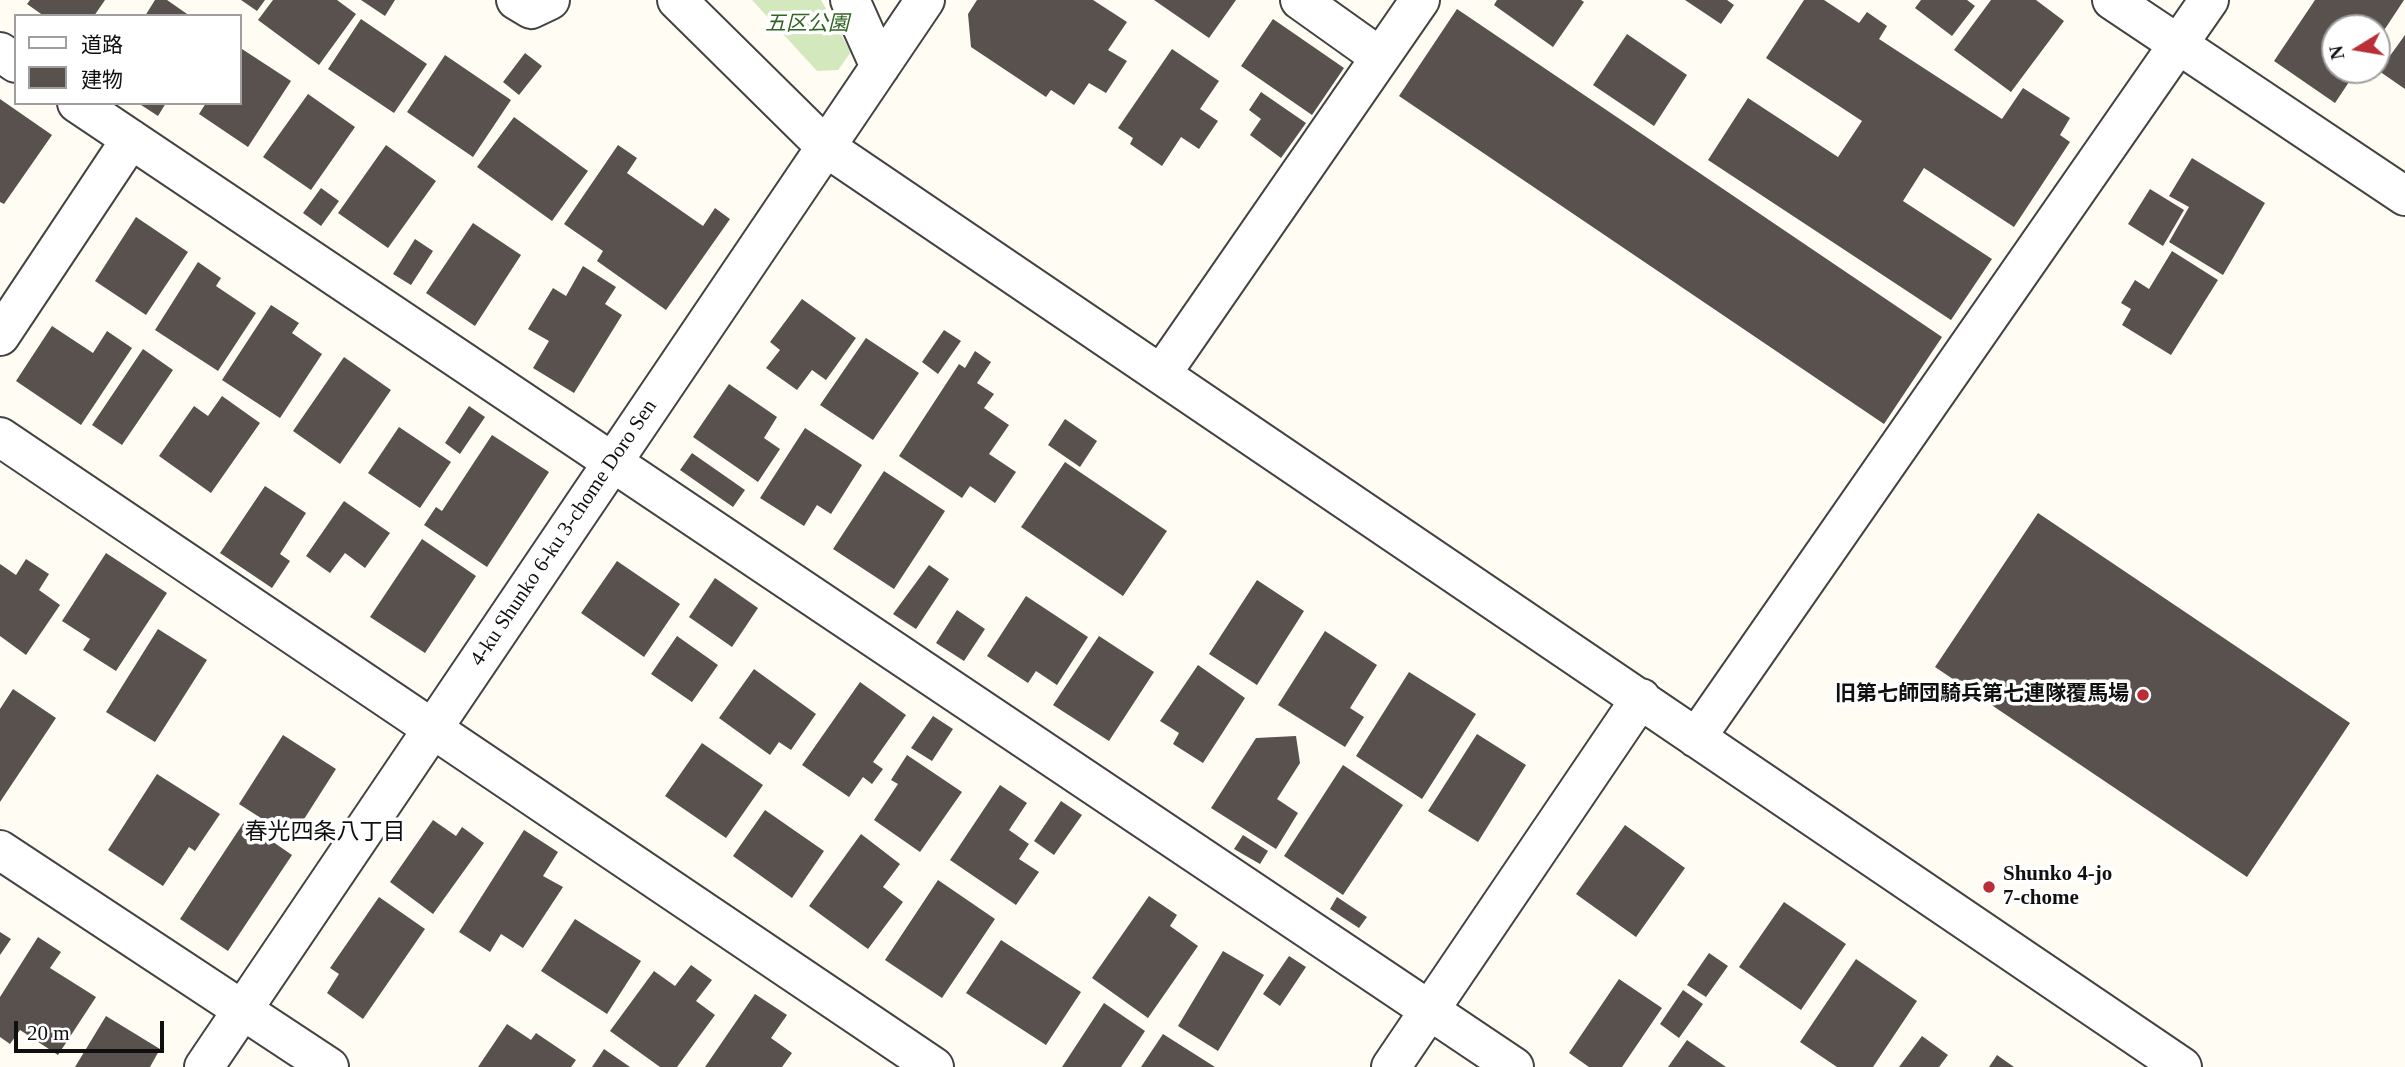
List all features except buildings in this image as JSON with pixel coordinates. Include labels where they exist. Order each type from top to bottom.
[{"type":"street","points":[[516,0],[531,9],[550,0]]},
{"type":"street","points":[[677,0],[827,148],[2182,1067]]},
{"type":"street","points":[[850,0],[880,67]]},
{"type":"street","name":"4-ku Shunko 6-ku 3-chome Doro Sen","points":[[204,1067],[925,0]]},
{"type":"street","points":[[1300,0],[1380,57]]},
{"type":"street","points":[[1162,373],[1420,0]]},
{"type":"street","points":[[2112,0],[2405,196]]},
{"type":"street","points":[[1696,738],[2209,0]]},
{"type":"street","points":[[80,105],[1514,1067]]},
{"type":"street","points":[[0,336],[131,139]]},
{"type":"street","points":[[0,437],[934,1067]]},
{"type":"street","points":[[1391,1067],[1640,698]]},
{"type":"street","points":[[0,850],[329,1067]]},
{"type":"green space","name":"五区公園","points":[[752,0],[821,0],[851,52],[838,70],[817,71]]},
{"type":"place","name":"旧第七師団騎兵第七連隊覆馬場","points":[[2143,695]]},
{"type":"place","name":"Shunko 4-jo 7-chome","points":[[1989,887]]},
{"type":"district","name":"春光四条八丁目","points":[[325,833]]}]
